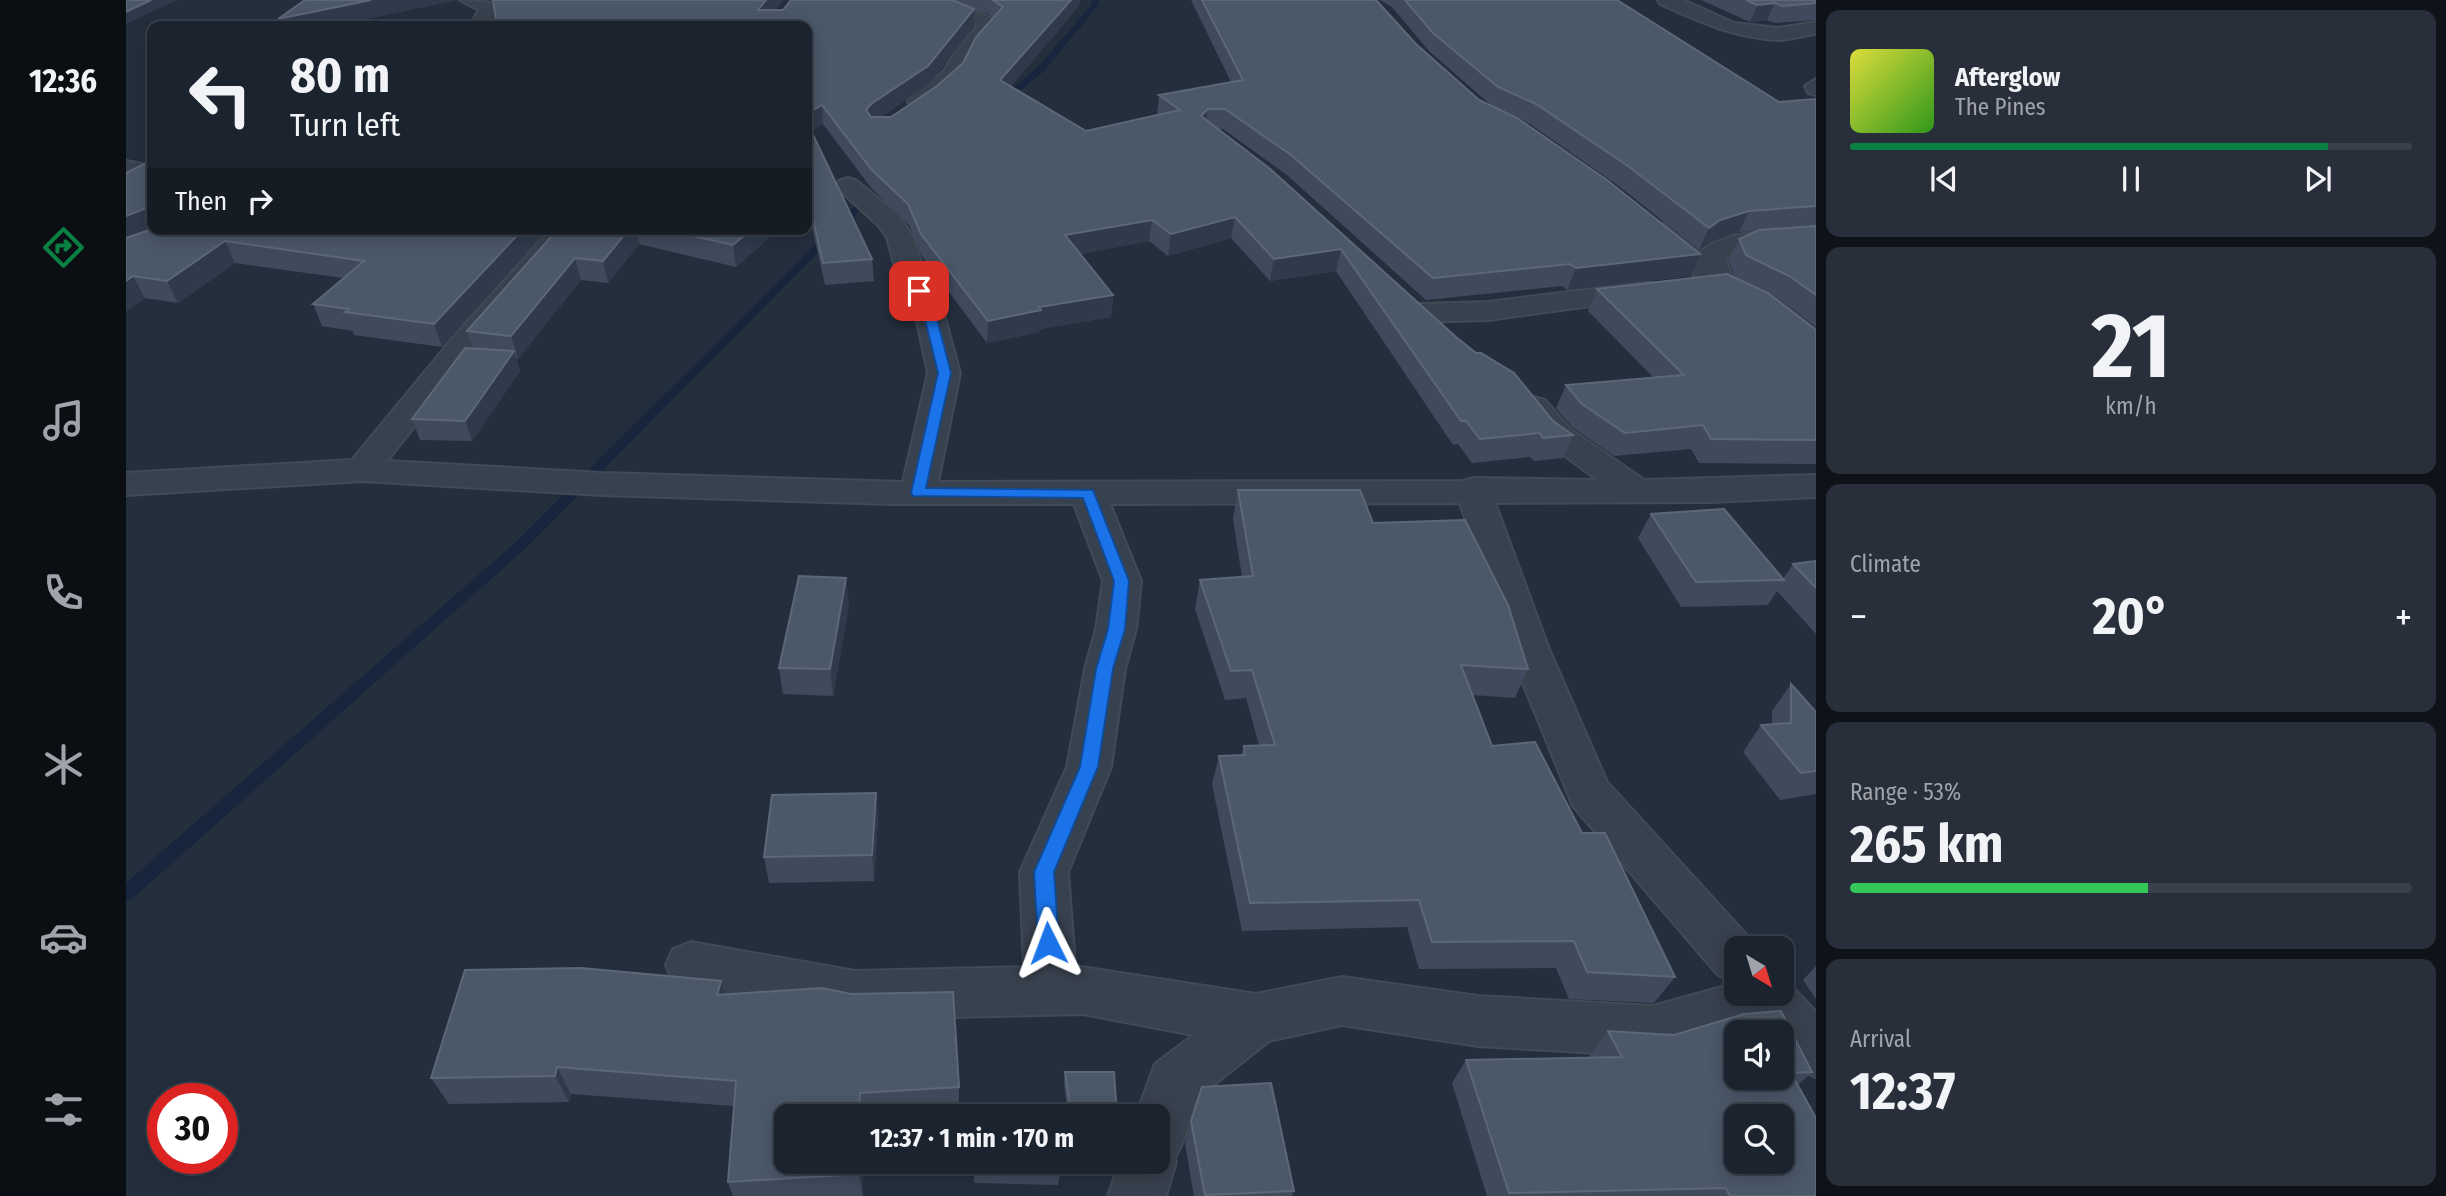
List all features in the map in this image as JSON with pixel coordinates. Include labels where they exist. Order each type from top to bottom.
[{"type":"street","points":[[469,0],[488,7],[489,12],[483,21]]},
{"type":"street","points":[[855,0],[936,5],[965,11],[983,18],[990,25],[965,52],[953,75],[928,98],[900,116]]},
{"type":"street","points":[[1667,0],[1730,28],[1743,31],[1782,34],[1787,30],[1816,28]]},
{"type":"street","points":[[126,168],[147,172]]},
{"type":"street","points":[[848,186],[888,220],[900,237],[911,275],[928,307],[944,373],[918,493]]},
{"type":"street","points":[[1640,218],[1721,284],[1768,307],[1816,345]]},
{"type":"street","points":[[362,470],[540,255],[561,235]]},
{"type":"street","points":[[1721,284],[1710,257],[1724,245],[1749,239],[1792,242],[1816,236]]},
{"type":"street","points":[[1444,336],[1408,304],[1488,310],[1721,284]]},
{"type":"street","points":[[1518,387],[1558,436],[1635,490]]},
{"type":"street","points":[[126,484],[362,470],[602,484],[918,493],[1635,490],[1816,486]]},
{"type":"street","points":[[1474,489],[1529,649],[1590,793],[1724,945]]},
{"type":"street","points":[[1051,991],[1044,872],[1089,767],[1105,669],[1116,629],[1122,581],[1088,493]]},
{"type":"street","points":[[691,965],[855,995],[1083,990],[1193,1011],[1256,1019],[1342,1001],[1478,1021],[1653,1031],[1733,1006]]},
{"type":"street","points":[[1777,1006],[1816,1051]]},
{"type":"street","points":[[1167,1104],[1174,1083],[1256,1019]]},
{"type":"street","points":[[1137,1196],[1144,1174]]},
{"type":"building","points":[[126,0],[151,0],[126,12]]},
{"type":"building","points":[[305,0],[371,0],[278,19]]},
{"type":"building","points":[[493,0],[766,0],[758,10],[783,10],[791,0],[952,0],[974,9],[928,66],[866,110],[871,117],[891,117],[937,86],[963,63],[976,37],[1003,7],[993,0],[1071,0],[1000,80],[1086,131],[1180,110],[1159,95],[1243,80],[1202,0],[1376,0],[1416,44],[1479,100],[1517,118],[1607,180],[1700,254],[1576,268],[1570,264],[1433,278],[1291,155],[1225,109],[1208,109],[1201,116],[1269,168],[1456,337],[1476,353],[1481,353],[1514,373],[1553,421],[1573,435],[1543,438],[1540,433],[1480,439],[1466,421],[1461,421],[1341,249],[1274,259],[1235,217],[1171,234],[1152,220],[1065,235],[1113,295],[1039,307],[1041,310],[988,321],[921,234],[908,204],[871,169],[822,105],[812,110],[812,21],[496,21]]},
{"type":"building","points":[[1405,0],[1617,0],[1779,102],[1816,99],[1816,206],[1749,211],[1720,220],[1709,228],[1628,166],[1536,104],[1498,87],[1433,33]]},
{"type":"building","points":[[1746,0],[1816,0],[1816,3],[1757,5]]},
{"type":"building","points":[[812,133],[872,259],[823,263],[812,215]]},
{"type":"building","points":[[147,162],[147,208],[126,216],[126,173]]},
{"type":"building","points":[[1816,226],[1816,295],[1791,277],[1746,255],[1739,239],[1759,230]]},
{"type":"building","points":[[147,231],[147,235],[517,235],[434,324],[345,312],[349,309],[313,304],[364,261],[225,241],[167,281],[133,276],[126,281],[126,238]]},
{"type":"building","points":[[553,235],[624,235],[603,261],[575,258],[511,336],[467,331]]},
{"type":"building","points":[[689,235],[745,235],[733,245]]},
{"type":"building","points":[[1727,274],[1768,293],[1816,330],[1816,440],[1711,439],[1703,425],[1625,433],[1582,404],[1566,385],[1684,375],[1597,289]]},
{"type":"building","points":[[465,348],[514,351],[465,421],[412,419]]},
{"type":"building","points":[[1238,490],[1360,490],[1373,523],[1465,520],[1508,605],[1528,669],[1461,665],[1492,746],[1535,742],[1582,833],[1605,833],[1675,977],[1587,972],[1574,941],[1432,942],[1419,900],[1250,903],[1219,756],[1245,755],[1244,746],[1275,745],[1252,670],[1231,671],[1200,580],[1253,576]]},
{"type":"building","points":[[1724,509],[1784,580],[1696,582],[1651,514]]},
{"type":"building","points":[[1816,561],[1816,588],[1793,564]]},
{"type":"building","points":[[799,576],[846,578],[830,669],[779,668]]},
{"type":"building","points":[[1791,684],[1816,712],[1816,771],[1801,773],[1761,725],[1791,723]]},
{"type":"building","points":[[876,793],[872,855],[764,857],[772,795]]},
{"type":"building","points":[[581,968],[721,981],[717,995],[822,988],[851,994],[953,992],[959,1087],[860,1093],[860,1104],[774,1104],[774,1174],[859,1174],[728,1182],[736,1081],[557,1067],[555,1076],[431,1078],[465,970]]},
{"type":"building","points":[[1781,1011],[1786,1020],[1724,1020],[1744,1014]]},
{"type":"building","points":[[1724,1020],[1724,1090],[1794,1090],[1794,1078],[1816,1118],[1816,1196],[1730,1196],[1726,1188],[1509,1193],[1466,1060],[1622,1057],[1608,1031],[1674,1035]]},
{"type":"building","points":[[1794,1037],[1812,1072],[1794,1073]]},
{"type":"building","points":[[1065,1072],[1114,1072],[1116,1104],[1069,1104]]},
{"type":"building","points":[[1271,1083],[1294,1191],[1205,1195],[1191,1121],[1202,1087]]},
{"type":"waterway","points":[[1003,101],[1042,68],[1096,4],[1095,0]]},
{"type":"waterway","points":[[126,894],[521,545],[863,202],[892,184]]},
{"type":"route","points":[[919,291],[928,307],[944,373],[918,493],[1088,493],[1122,581],[1116,629],[1105,669],[1089,767],[1044,872],[1048,943]]}]
